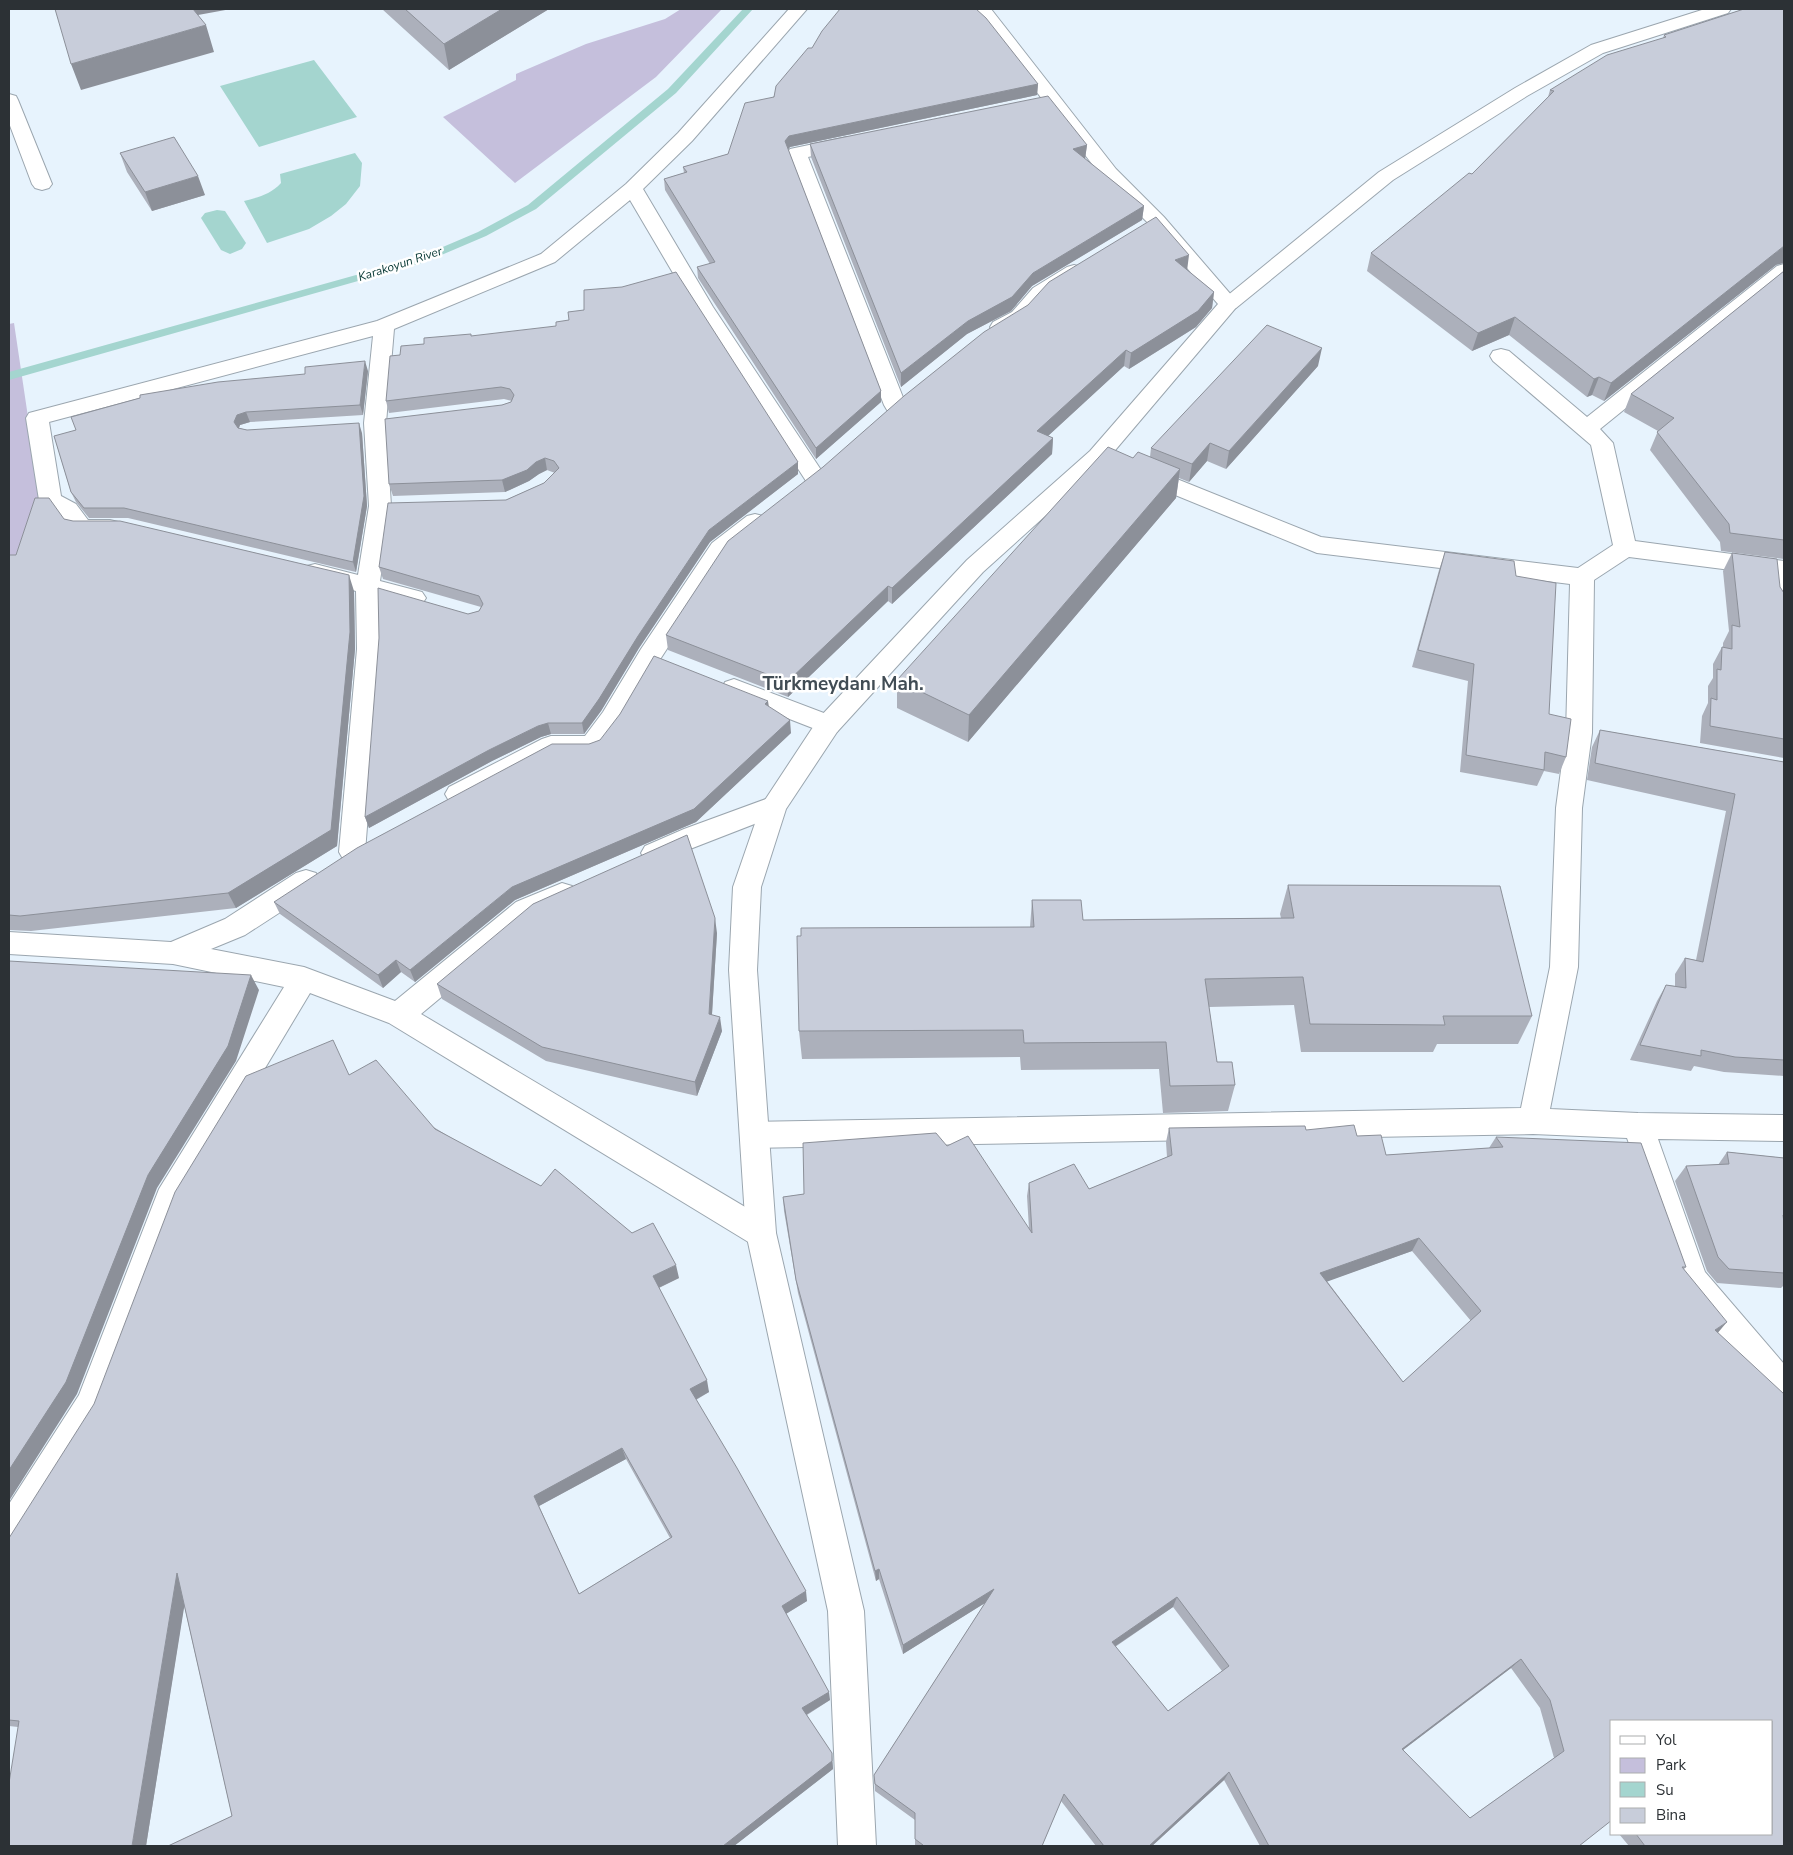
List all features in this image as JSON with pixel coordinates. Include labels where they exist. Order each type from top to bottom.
[{"type":"street","points":[[128,528],[81,528],[68,509],[50,500],[37,418],[384,326],[548,258],[632,188],[685,137],[798,9]]},
{"type":"street","points":[[982,9],[1043,102],[1110,173],[1149,226],[1229,304]]},
{"type":"street","points":[[857,1846],[846,1611],[761,1233],[743,970],[747,887],[774,806],[828,725],[975,566],[1113,462],[1229,304],[1386,176],[1520,92],[1597,49],[1722,9]]},
{"type":"street","points":[[10,104],[42,184]]},
{"type":"street","points":[[866,139],[798,153],[887,412],[916,388]]},
{"type":"street","points":[[632,188],[703,308],[814,476]]},
{"type":"street","points":[[982,337],[1019,316],[1040,292],[1090,261]]},
{"type":"street","points":[[1587,428],[1781,276]]},
{"type":"street","points":[[337,862],[369,649],[368,585],[389,506],[376,423],[384,326]]},
{"type":"street","points":[[1501,356],[1587,428],[1602,443],[1625,548]]},
{"type":"street","points":[[1113,462],[1317,545],[1582,577],[1625,548],[1783,569],[1784,604]]},
{"type":"street","points":[[435,806],[551,746],[592,745],[659,658],[720,549],[775,506]]},
{"type":"street","points":[[294,567],[368,585],[434,604]]},
{"type":"street","points":[[1533,1121],[1564,967],[1569,808],[1589,735],[1582,577]]},
{"type":"street","points":[[712,680],[828,725]]},
{"type":"street","points":[[632,863],[693,836],[774,806]]},
{"type":"street","points":[[173,953],[235,928],[377,838]]},
{"type":"street","points":[[399,1015],[526,910],[588,882]]},
{"type":"street","points":[[9,943],[173,953],[304,979],[399,1015],[761,1233]]},
{"type":"street","points":[[9,1535],[92,1404],[170,1199],[304,979]]},
{"type":"street","points":[[755,1135],[1533,1121],[1638,1126],[1784,1128]]},
{"type":"street","points":[[1638,1126],[1692,1280],[1784,1388]]},
{"type":"green space","points":[[681,9],[722,9],[656,77],[515,183],[443,117],[516,80],[516,74],[586,44],[665,19]]},
{"type":"green space","points":[[14,323],[42,511],[9,568],[9,324]]},
{"type":"water","points":[[314,60],[357,117],[259,147],[220,86]]},
{"type":"water","points":[[355,153],[362,163],[360,186],[346,204],[331,216],[309,229],[267,243],[244,201],[273,190],[281,183],[280,174]]},
{"type":"water","points":[[217,210],[225,211],[246,243],[242,249],[230,254],[221,250],[201,218],[205,213]]},
{"type":"building","points":[[55,9],[193,9],[206,25],[71,64]]},
{"type":"building","points":[[405,9],[502,9],[444,44]]},
{"type":"building","points":[[840,9],[976,9],[986,18],[1038,84],[789,136],[785,141],[881,391],[816,448],[697,267],[715,262],[664,179],[687,172],[683,167],[728,154],[745,103],[774,97],[776,86],[808,48],[812,48],[822,31]]},
{"type":"building","points":[[1744,9],[1784,9],[1784,246],[1611,383],[1599,377],[1594,379],[1515,317],[1478,333],[1371,253],[1469,173],[1472,174],[1554,91],[1550,90],[1607,55],[1666,37],[1664,35]]},
{"type":"building","points":[[1048,96],[1087,145],[1073,149],[1144,206],[1033,273],[1012,297],[968,321],[901,373],[810,144]]},
{"type":"building","points":[[174,137],[198,176],[145,192],[120,153]]},
{"type":"building","points":[[1156,217],[1189,255],[1175,260],[1214,292],[1198,311],[1131,353],[1126,350],[1037,431],[1053,438],[892,588],[888,586],[787,682],[666,635],[728,541],[823,467],[904,396],[984,332],[1028,305],[1049,282]]},
{"type":"building","points":[[1784,271],[1784,540],[1730,533],[1729,524],[1657,432],[1674,418],[1631,394]]},
{"type":"building","points":[[676,272],[798,462],[709,530],[582,723],[548,723],[538,726],[489,750],[365,817],[379,638],[378,588],[468,614],[479,611],[483,604],[479,596],[379,567],[388,503],[506,500],[544,483],[559,468],[554,461],[545,458],[536,462],[527,470],[502,480],[389,484],[385,419],[502,405],[511,402],[514,395],[510,389],[501,387],[386,401],[390,356],[400,355],[401,346],[424,344],[424,338],[471,334],[471,336],[556,326],[556,322],[569,320],[568,312],[584,310],[584,290],[622,287]]},
{"type":"building","points":[[1267,325],[1322,348],[1229,451],[1210,443],[1192,464],[1151,448]]},
{"type":"building","points":[[365,361],[360,405],[246,412],[237,415],[234,422],[238,428],[247,430],[359,423],[364,496],[353,562],[124,508],[84,508],[71,492],[54,436],[76,430],[71,417],[140,398],[140,395],[218,382],[305,374],[305,367]]},
{"type":"building","points":[[1108,447],[1133,458],[1138,452],[1180,469],[969,715],[897,680]]},
{"type":"building","points":[[35,498],[49,498],[64,519],[73,521],[120,521],[349,575],[350,632],[331,830],[228,893],[20,916],[9,915],[9,555],[16,555]]},
{"type":"building","points":[[1445,552],[1514,561],[1516,576],[1556,583],[1549,714],[1571,719],[1566,757],[1545,752],[1544,770],[1466,755],[1474,664],[1418,650]]},
{"type":"building","points":[[1732,553],[1777,559],[1780,587],[1784,593],[1784,739],[1710,726],[1711,698],[1717,700],[1717,669],[1721,670],[1722,647],[1732,649],[1732,625],[1740,627]]},
{"type":"building","points":[[654,656],[768,701],[765,704],[790,720],[694,809],[512,887],[410,970],[396,960],[378,975],[274,902],[357,848],[552,744],[589,744],[600,740],[620,714]]},
{"type":"building","points":[[1600,730],[1784,762],[1784,1060],[1735,1057],[1701,1050],[1701,1056],[1640,1045],[1666,985],[1686,988],[1685,958],[1703,962],[1735,794],[1595,763]]},
{"type":"building","points":[[687,835],[715,918],[709,1014],[720,1017],[695,1082],[542,1047],[437,984],[533,904]]},
{"type":"building","points":[[1288,885],[1500,886],[1532,1016],[1443,1016],[1445,1025],[1310,1024],[1303,977],[1205,979],[1217,1062],[1232,1062],[1235,1085],[1170,1086],[1166,1042],[1024,1043],[1023,1030],[799,1031],[797,936],[801,936],[801,928],[1034,927],[1032,900],[1081,900],[1083,920],[1294,918]]},
{"type":"building","points":[[9,961],[251,975],[228,1046],[148,1175],[66,1382],[9,1470]]},
{"type":"building","points":[[333,1040],[349,1075],[376,1060],[435,1129],[541,1186],[555,1169],[632,1233],[653,1223],[676,1265],[653,1276],[707,1380],[690,1389],[806,1591],[782,1606],[829,1692],[802,1708],[832,1753],[832,1761],[723,1846],[168,1846],[232,1816],[177,1573],[132,1846],[9,1846],[9,1783],[19,1721],[9,1720],[9,1538],[94,1404],[175,1192],[246,1076]],"holes":[[[622,1448],[672,1537],[579,1594],[534,1496]]]},
{"type":"building","points":[[1354,1125],[1357,1136],[1381,1135],[1386,1155],[1503,1147],[1496,1137],[1641,1143],[1686,1267],[1682,1267],[1727,1322],[1715,1330],[1784,1394],[1784,1846],[1645,1846],[1637,1835],[1773,1835],[1773,1720],[1610,1720],[1610,1822],[1579,1846],[1269,1846],[1229,1772],[1149,1846],[1104,1846],[1064,1794],[1042,1846],[923,1846],[915,1839],[915,1813],[875,1784],[874,1775],[994,1589],[903,1645],[879,1569],[875,1571],[796,1280],[783,1197],[804,1194],[803,1143],[936,1133],[947,1146],[968,1136],[1032,1233],[1029,1183],[1074,1164],[1089,1189],[1172,1155],[1169,1128],[1305,1126],[1306,1130]],"holes":[[[1419,1238],[1481,1311],[1403,1382],[1320,1273]],[[1177,1597],[1229,1666],[1168,1711],[1112,1642]],[[1521,1659],[1550,1700],[1564,1751],[1470,1818],[1402,1749]]]},
{"type":"building","points":[[1727,1152],[1784,1158],[1784,1273],[1729,1269],[1718,1257],[1686,1166],[1729,1164]]},
{"type":"waterway","name":"Karakoyun River","points":[[9,376],[421,260],[482,234],[532,207],[672,91],[748,9]]},
{"type":"district","name":"Türkmeydanı Mah.","points":[[843,683]]}]
